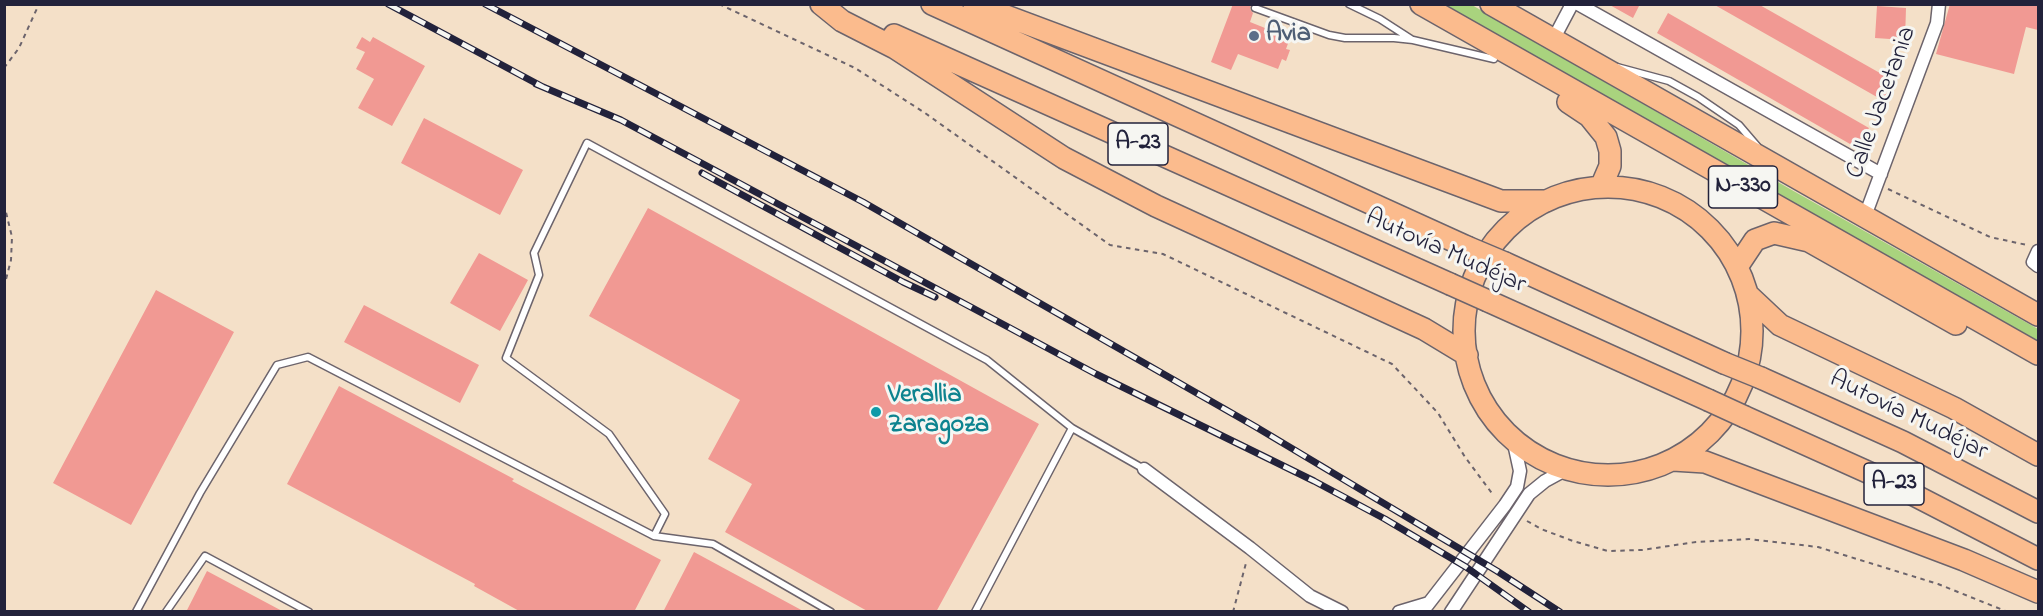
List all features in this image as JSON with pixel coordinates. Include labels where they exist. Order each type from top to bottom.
[{"type":"highway","name":"Autovía Mudéjar","points":[[823,4],[1883,478],[2038,559]]},
{"type":"highway","points":[[823,4],[842,21],[895,48],[1064,158],[1156,206],[1424,329],[1467,355]]},
{"type":"highway","name":"Autovía Mudéjar","points":[[932,4],[1903,442],[2038,512]]},
{"type":"highway","points":[[974,4],[1501,201],[1547,201]]},
{"type":"highway","name":"N-330","points":[[1421,4],[2038,354]]},
{"type":"highway","name":"N-330","points":[[1497,6],[2038,315]]},
{"type":"highway","points":[[1448,20],[1467,43],[1570,102],[1598,125],[1606,137],[1611,152],[1610,166],[1601,187]]},
{"type":"highway","points":[[1601,187],[1638,190],[1664,199],[1689,212],[1716,236],[1737,267],[1750,310],[1751,343],[1745,375],[1732,405],[1712,431],[1687,452],[1672,460],[1647,470],[1621,475],[1594,474],[1567,469],[1548,462],[1513,439],[1502,428],[1483,401],[1473,379],[1465,338],[1466,313],[1471,288],[1477,272],[1494,243],[1518,219],[1547,201],[1573,191],[1601,187]]},
{"type":"highway","points":[[1737,267],[1755,240],[1774,232],[1809,241],[2038,370]]},
{"type":"highway","points":[[1747,294],[1780,325],[1954,408],[2038,455]]},
{"type":"highway","points":[[1672,460],[1706,462],[1964,560],[2038,592]]},
{"type":"street","points":[[1553,39],[1572,4]]},
{"type":"street","points":[[1578,4],[1632,33],[1879,179]]},
{"type":"street","name":"Calle Jacetania","points":[[1865,216],[1937,23],[1939,4]]},
{"type":"street","points":[[1399,612],[1425,607],[1505,505],[1516,488],[1520,471],[1513,439]]},
{"type":"street","points":[[1144,469],[1250,548],[1310,597],[1342,612]]},
{"type":"street","points":[[1452,612],[1516,513],[1538,486],[1567,469]]},
{"type":"street","points":[[1310,597],[1315,612]]},
{"type":"lane","points":[[1349,4],[1380,18],[1413,40]]},
{"type":"lane","points":[[1255,8],[1329,35],[1345,38],[1413,40],[1494,59]]},
{"type":"lane","points":[[654,536],[665,514],[609,434],[506,358],[538,275],[534,253],[587,143],[987,360],[1072,428],[1144,469]]},
{"type":"lane","points":[[136,612],[200,493],[276,365],[308,357],[654,536],[713,544],[831,612]]},
{"type":"lane","points":[[975,612],[1072,428]]},
{"type":"lane","points":[[166,612],[205,556],[309,612]]},
{"type":"path","points":[[4,68],[19,48],[39,4]]},
{"type":"path","points":[[719,4],[855,68],[925,113],[1110,245],[1163,254],[1392,364],[1438,414],[1490,492],[1505,505]]},
{"type":"path","points":[[1879,179],[1990,237],[2035,256]]},
{"type":"path","points":[[4,204],[12,237],[11,260],[4,287]]},
{"type":"path","points":[[1516,513],[1540,529],[1608,551],[1642,550],[1696,542],[1749,539],[1818,548],[1938,584],[2008,612]]},
{"type":"path","points":[[1233,612],[1250,548]]},
{"type":"green space","points":[[1442,5],[1472,5],[2038,329],[2038,345]]},
{"type":"building","name":"Avia","points":[[1233,4],[1251,4],[1250,9],[1253,13],[1250,22],[1290,38],[1286,49],[1290,50],[1286,61],[1282,59],[1278,69],[1238,54],[1231,70],[1211,62]]},
{"type":"building","points":[[1608,4],[1640,4],[1633,18]]},
{"type":"building","points":[[1713,4],[1758,4],[1894,81],[1884,101]]},
{"type":"building","points":[[1950,4],[2038,4],[2038,30],[2026,27],[2014,74],[1936,54]]},
{"type":"building","points":[[1877,6],[1906,8],[1905,40],[1875,38]]},
{"type":"building","points":[[1668,13],[1869,128],[1857,148],[1657,33]]},
{"type":"building","points":[[362,37],[370,42],[373,37],[425,66],[392,126],[358,108],[374,79],[356,69],[365,52],[356,48]]},
{"type":"building","points":[[424,118],[523,170],[500,215],[401,163]]},
{"type":"building","name":"Verallia Zaragoza","points":[[648,208],[1039,424],[936,612],[869,612],[725,532],[752,484],[708,459],[740,400],[589,316]]},
{"type":"building","points":[[479,253],[528,280],[500,331],[450,303]]},
{"type":"building","points":[[156,290],[234,332],[131,525],[53,483]]},
{"type":"building","points":[[364,305],[479,365],[460,403],[344,342]]},
{"type":"building","points":[[339,386],[661,560],[634,612],[521,612],[474,586],[475,584],[287,484]]},
{"type":"building","points":[[694,552],[805,612],[663,612]]},
{"type":"building","points":[[207,571],[284,612],[186,612]]},
{"type":"railway","points":[[388,4],[543,87]]},
{"type":"railway","points":[[485,4],[863,202],[1256,427],[1497,571],[1560,612]]},
{"type":"railway","points":[[536,84],[621,120],[1096,374],[1314,481],[1385,519],[1466,567],[1529,612]]},
{"type":"railway","points":[[702,173],[935,297]]},
{"type":"place","name":"Avia","points":[[1254,36]]},
{"type":"place","name":"Verallia Zaragoza","points":[[876,412]]}]
